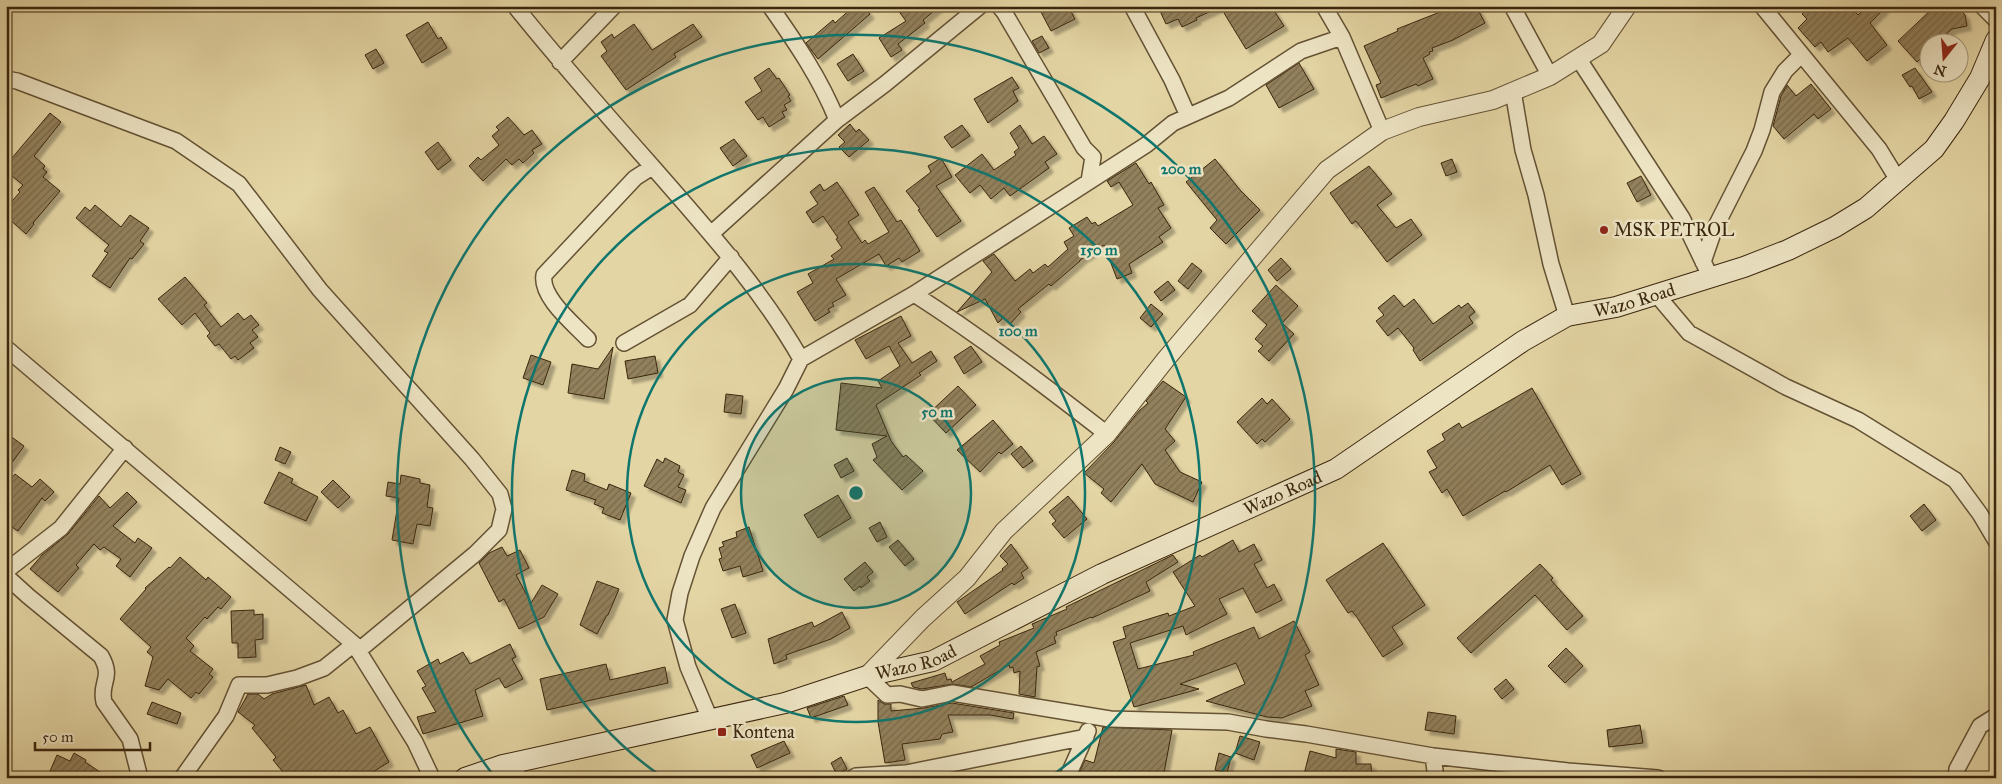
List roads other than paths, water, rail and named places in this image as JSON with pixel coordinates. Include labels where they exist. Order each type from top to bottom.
[{"type":"main road","name":"Wazo Road","points":[[465,778],[503,765],[785,703],[867,676],[932,661],[1102,574],[1336,469],[1523,342],[1567,316],[1616,307],[1656,294],[1707,270],[1788,250],[1835,227],[1866,208],[1934,149],[1980,78],[1996,40]]},
{"type":"street","points":[[515,6],[560,62],[712,233],[780,323],[801,359]]},
{"type":"street","points":[[560,62],[614,6]]},
{"type":"street","points":[[770,6],[804,55],[827,95],[837,120]]},
{"type":"street","points":[[712,233],[837,120],[885,84],[980,6]]},
{"type":"street","points":[[999,6],[1084,148],[1093,157],[1089,181]]},
{"type":"street","points":[[1132,6],[1172,80],[1188,116]]},
{"type":"street","points":[[1324,6],[1342,37],[1382,131]]},
{"type":"street","points":[[1512,6],[1550,76]]},
{"type":"street","points":[[1627,6],[1601,44],[1550,76],[1493,100],[1419,117],[1382,131],[1327,170],[1166,359],[1107,434],[1004,531],[968,578],[923,618],[867,676],[886,695],[900,694],[922,699],[952,693],[1110,718],[1228,722],[1433,756],[1568,771],[1658,778]]},
{"type":"street","points":[[1762,6],[1879,149],[1898,180]]},
{"type":"street","points":[[1982,6],[1996,20]]},
{"type":"street","points":[[710,719],[688,667],[675,620],[680,593],[692,556],[713,508],[786,390],[801,359],[914,294],[1146,145],[1173,123],[1230,98],[1301,51],[1342,37]]},
{"type":"street","points":[[1707,270],[1714,230],[1754,151],[1762,130],[1772,92],[1785,71],[1801,55]]},
{"type":"street","points":[[1578,58],[1682,218],[1707,270]]},
{"type":"street","points":[[6,79],[17,81],[176,141],[239,184],[320,290],[472,459],[500,494],[504,509],[499,530],[475,554],[356,647],[324,668],[297,678],[267,686],[239,685],[226,716],[182,778]]},
{"type":"street","points":[[1513,92],[1523,150],[1567,316]]},
{"type":"street","points":[[588,339],[553,302],[543,281],[544,275],[635,178],[652,166]]},
{"type":"street","points":[[624,343],[690,305],[731,257]]},
{"type":"street","points":[[914,294],[964,326],[1025,370],[1107,434]]},
{"type":"street","points":[[1656,294],[1689,333],[1786,387],[1858,420],[1955,480],[1980,514],[1996,541]]},
{"type":"street","points":[[6,348],[356,647],[415,742],[432,778]]},
{"type":"street","points":[[6,571],[60,528],[125,448]]},
{"type":"street","points":[[6,576],[101,656],[107,666],[107,677],[103,695],[104,702],[130,739],[140,778]]},
{"type":"street","points":[[1067,778],[1086,737],[1092,715]]},
{"type":"street","points":[[1956,778],[1957,769],[1980,726],[1996,716]]},
{"type":"street","points":[[853,778],[856,776],[906,773],[1086,737]]},
{"type":"street","points":[[1433,756],[1436,778]]},
{"type":"street","points":[[503,765],[520,778]]},
{"type":"place","name":"MSK PETROL","points":[[1604,230]]},
{"type":"place","name":"Kontena","points":[[722,732]]}]
